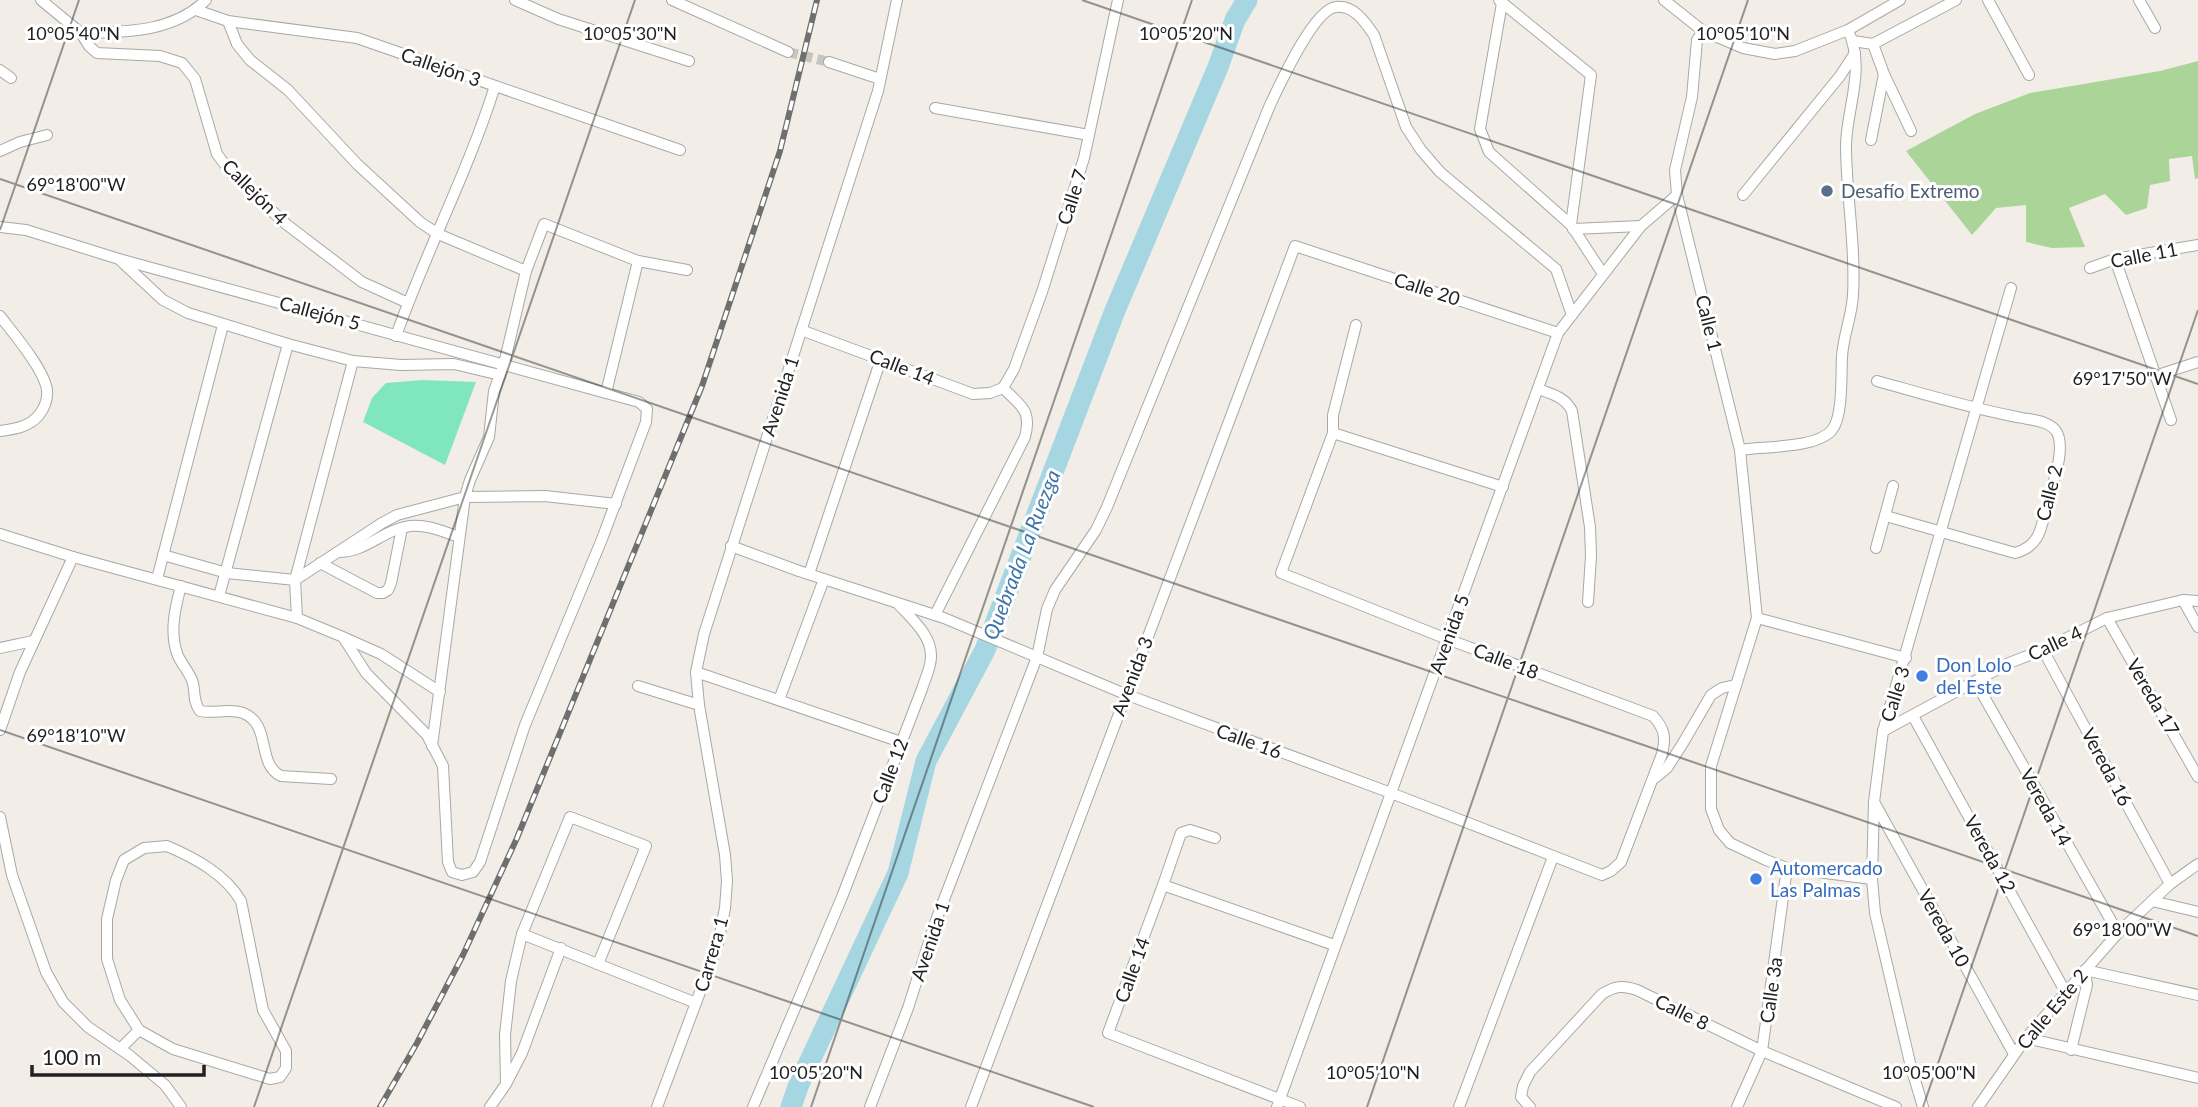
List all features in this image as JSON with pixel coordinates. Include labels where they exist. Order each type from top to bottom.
[{"type":"street","name":"Callejón 4","points":[[41,0],[81,33],[89,46],[97,52],[159,56],[182,63],[195,79],[217,154],[232,174],[286,224],[362,282],[408,303]]},
{"type":"street","points":[[81,33],[134,32],[166,24],[196,10],[206,0]]},
{"type":"street","points":[[515,0],[558,19],[689,61]]},
{"type":"street","points":[[672,0],[788,52]]},
{"type":"street","name":"Avenida 1","points":[[715,795],[696,672],[704,634],[880,79],[897,0]]},
{"type":"street","name":"Calle 7","points":[[1003,388],[1014,369],[1042,292],[1084,158],[1118,0]]},
{"type":"street","points":[[1664,0],[1703,31],[1743,48],[1775,54],[1851,35],[1900,0]]},
{"type":"street","points":[[1873,44],[1956,0]]},
{"type":"street","points":[[1988,0],[2029,75]]},
{"type":"street","points":[[2138,0],[2155,28]]},
{"type":"street","points":[[1500,1],[1591,75],[1572,227]]},
{"type":"street","points":[[1500,1],[1480,129],[1489,152],[1572,227],[1603,274]]},
{"type":"street","name":"Avenida 1","points":[[870,1107],[908,1008],[935,923],[1037,657],[1046,609],[1055,590],[1096,530],[1270,105],[1296,54],[1324,12],[1335,7],[1348,8],[1366,23],[1374,35],[1406,127],[1421,150],[1440,172],[1556,268],[1572,315]]},
{"type":"street","name":"Callejón 3","points":[[196,10],[228,21],[356,38],[681,150]]},
{"type":"street","points":[[228,21],[237,44],[250,60],[288,90],[357,164],[419,222],[438,234],[526,271]]},
{"type":"street","name":"Calle 1","points":[[1703,31],[1697,40],[1692,97],[1675,170],[1677,195],[1740,450],[1756,618],[1710,766],[1711,809],[1718,830],[1730,843],[1787,868],[1872,879]]},
{"type":"street","points":[[1851,35],[1873,44],[1911,131]]},
{"type":"street","points":[[1740,450],[1813,442],[1825,437],[1834,428],[1838,416],[1843,343],[1854,296],[1846,144],[1856,82],[1851,35]]},
{"type":"street","points":[[1743,195],[1840,76],[1855,53]]},
{"type":"street","points":[[829,62],[880,79]]},
{"type":"street","points":[[0,70],[11,78]]},
{"type":"street","points":[[1871,140],[1884,74]]},
{"type":"street","points":[[396,336],[482,128],[495,86]]},
{"type":"street","points":[[934,108],[1089,135]]},
{"type":"street","points":[[0,151],[47,135]]},
{"type":"street","name":"Avenida 5","points":[[1278,1103],[1558,333],[1641,226],[1677,195]]},
{"type":"street","points":[[432,746],[465,497],[489,437],[492,400],[526,271],[544,224],[638,261],[687,270]]},
{"type":"street","points":[[1572,227],[1641,226]]},
{"type":"street","name":"Callejón 5","points":[[0,227],[26,230],[119,259],[371,327],[502,370],[639,402],[647,409],[646,422],[616,504]]},
{"type":"street","name":"Calle 11","points":[[2090,268],[2115,259],[2198,245]]},
{"type":"street","name":"Calle 20","points":[[1296,246],[1558,333]]},
{"type":"street","name":"Avenida 3","points":[[971,1107],[1296,246]]},
{"type":"street","points":[[119,259],[163,300],[188,313],[288,344],[353,361],[401,365],[454,364],[502,370]]},
{"type":"street","points":[[2115,259],[2171,420]]},
{"type":"street","points":[[606,393],[638,261]]},
{"type":"street","name":"Calle 3","points":[[1923,1107],[1875,912],[1872,879],[1874,802],[1883,731],[2011,288]]},
{"type":"street","points":[[0,316],[26,350],[47,389],[46,405],[37,418],[24,427],[0,431]]},
{"type":"street","points":[[157,579],[223,325]]},
{"type":"street","points":[[1356,325],[1333,415],[1333,433],[1503,486]]},
{"type":"street","name":"Calle 14","points":[[801,330],[973,394],[990,393],[1003,388]]},
{"type":"street","points":[[219,596],[288,344]]},
{"type":"street","points":[[809,574],[881,359]]},
{"type":"street","points":[[297,618],[295,580],[353,361]]},
{"type":"street","points":[[2155,376],[2198,362]]},
{"type":"street","name":"Calle 2","points":[[1877,381],[1977,409],[2048,424],[2057,432],[2061,443],[2038,538],[2028,550],[2015,553],[1886,516]]},
{"type":"street","points":[[939,616],[1025,437],[1029,422],[1026,410],[1003,388]]},
{"type":"street","points":[[1538,389],[1568,402],[1572,411],[1590,527],[1588,602]]},
{"type":"street","name":"Calle 18","points":[[1333,433],[1281,573],[1653,716],[1663,726],[1666,739],[1650,783]]},
{"type":"street","points":[[1876,548],[1893,486]]},
{"type":"street","points":[[343,637],[366,673],[427,735],[443,766],[447,863],[452,872],[462,875],[473,872],[480,862],[525,725],[616,504],[545,496],[465,497],[397,515],[367,539]]},
{"type":"street","points":[[320,563],[377,593],[383,593],[391,583],[407,527],[415,511]]},
{"type":"street","points":[[163,555],[227,573],[295,580],[338,552],[367,539],[407,527],[428,527],[459,537]]},
{"type":"street","points":[[0,534],[73,557],[297,618],[381,654],[439,692]]},
{"type":"street","name":"Calle 12","points":[[731,546],[897,603],[929,641],[932,657],[842,897],[753,1107]]},
{"type":"street","points":[[0,730],[33,641],[73,557]]},
{"type":"street","points":[[779,700],[824,579]]},
{"type":"street","points":[[181,586],[173,623],[176,647],[191,677],[195,704],[200,711],[235,711],[253,718],[259,725],[270,766],[281,776],[331,779]]},
{"type":"street","points":[[2183,600],[2198,627]]},
{"type":"street","name":"Calle 4","points":[[1883,731],[2009,663],[2043,650],[2108,618],[2183,600],[2198,601]]},
{"type":"street","name":"Calle 16","points":[[897,603],[939,616],[1125,694],[1602,875],[1620,862],[1650,783]]},
{"type":"street","points":[[1756,618],[1906,658]]},
{"type":"street","name":"Vereda 17","points":[[2108,618],[2198,777]]},
{"type":"street","points":[[0,648],[33,641]]},
{"type":"street","name":"Vereda 16","points":[[2043,650],[2170,884]]},
{"type":"street","points":[[696,672],[901,742]]},
{"type":"street","name":"Vereda 14","points":[[1975,681],[2118,933]]},
{"type":"street","points":[[1650,783],[1667,768],[1711,695],[1722,688],[1735,685]]},
{"type":"street","points":[[638,686],[699,705]]},
{"type":"street","name":"Vereda 12","points":[[1913,716],[2066,993]]},
{"type":"street","name":"Carrera 1","points":[[657,1107],[718,944],[725,908],[727,881],[715,795]]},
{"type":"street","name":"Vereda 10","points":[[1874,802],[2014,1054]]},
{"type":"street","points":[[0,817],[12,876],[46,972],[64,1002],[88,1027],[165,1085],[181,1107]]},
{"type":"street","points":[[506,1084],[505,1035],[509,994],[522,934],[570,817],[646,846],[598,964]]},
{"type":"street","points":[[1215,838],[1190,830],[1181,833],[1163,885],[1334,945]]},
{"type":"street","points":[[167,846],[193,857],[233,887],[241,901],[263,1010],[286,1051],[286,1068],[280,1077],[270,1079],[173,1049],[139,1030],[120,1000],[107,959],[107,919],[116,880],[124,860],[144,848],[167,846]]},
{"type":"street","points":[[1459,1107],[1553,857]]},
{"type":"street","name":"Calle Este 2","points":[[1978,1107],[2026,1038],[2118,933],[2170,884],[2198,864]]},
{"type":"street","name":"Calle 3a","points":[[1737,1107],[1762,1051],[1787,868]]},
{"type":"street","name":"Calle 14","points":[[1163,885],[1108,1033],[1278,1103],[1300,1107]]},
{"type":"street","points":[[2152,901],[2198,912]]},
{"type":"street","points":[[522,934],[696,1003]]},
{"type":"street","points":[[490,1107],[522,1054],[561,948]]},
{"type":"street","points":[[2083,972],[2198,995]]},
{"type":"street","points":[[2071,1050],[2087,985],[2083,972]]},
{"type":"street","name":"Calle 8","points":[[1530,1107],[1521,1097],[1530,1072],[1602,994],[1612,987],[1623,985],[1762,1051],[1896,1107]]},
{"type":"street","points":[[120,1049],[139,1030]]},
{"type":"street","points":[[2026,1038],[2198,1078]]},
{"type":"green space","points":[[2198,61],[2198,178],[2195,179],[2192,156],[2169,159],[2170,181],[2150,185],[2147,208],[2126,215],[2105,194],[2069,208],[2085,247],[2052,248],[2026,242],[2026,205],[1996,208],[1972,235],[1906,151],[1975,114],[2030,93],[2160,71]]},
{"type":"green space","points":[[423,380],[476,382],[445,465],[363,422],[372,398],[386,383]]},
{"type":"waterway","name":"Quebrada La Ruezga","points":[[791,1107],[799,1084],[898,873],[926,761],[985,650],[1114,313],[1218,67],[1235,20],[1247,0]]},
{"type":"tunnel","points":[[788,52],[829,62]]},
{"type":"railway","points":[[380,1107],[463,955],[517,838],[702,386],[780,151],[817,0]]},
{"type":"place","name":"Desafío Extremo","points":[[1827,191]]},
{"type":"place","name":"Don Lolo del Este","points":[[1922,676]]},
{"type":"place","name":"Automercado Las Palmas","points":[[1756,879]]}]
